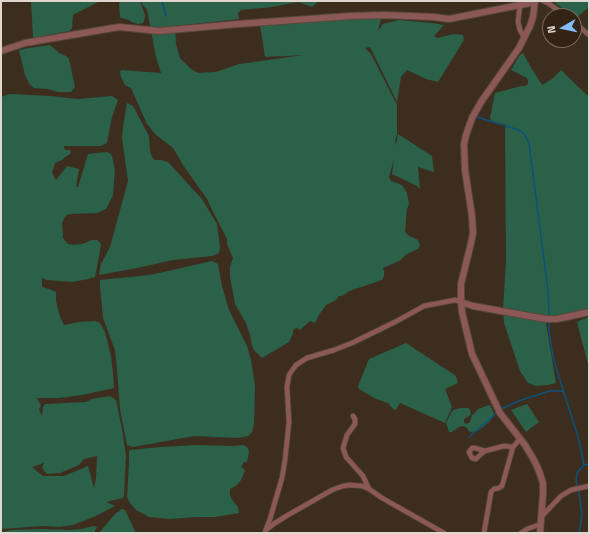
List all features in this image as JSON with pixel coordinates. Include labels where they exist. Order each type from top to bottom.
[{"type":"street","points":[[1,51],[25,42],[119,27],[159,31],[238,24],[385,15],[449,19],[536,1],[533,17],[524,38],[481,102],[472,118],[466,135],[464,144],[465,170],[473,233],[461,284],[461,302],[472,354],[500,414],[520,438],[534,460],[542,483],[544,494],[540,533]]},
{"type":"street","points":[[542,1],[555,8]]},
{"type":"street","points":[[520,5],[518,22],[524,38]]},
{"type":"street","points":[[264,532],[270,519],[282,478],[289,422],[287,387],[289,375],[296,365],[307,358],[352,343],[424,306],[455,300],[479,307],[546,319],[558,319],[589,312]]},
{"type":"street","points":[[353,416],[355,419],[355,424],[347,435],[343,448],[346,458],[363,476],[369,489]]},
{"type":"street","points":[[484,533],[491,492],[502,486],[513,447],[520,438]]},
{"type":"street","points":[[486,451],[504,446],[513,447]]},
{"type":"street","points":[[264,532],[274,523],[337,487],[350,485],[362,486],[369,489],[444,533]]},
{"type":"street","points":[[542,516],[561,496],[571,490],[589,486]]},
{"type":"street","points":[[270,519],[274,523]]},
{"type":"street","points":[[521,533],[541,524]]},
{"type":"green space","points":[[31,1],[100,1],[73,15],[72,28],[69,31],[33,38]]},
{"type":"green space","points":[[120,1],[140,1],[145,15],[143,23],[138,24],[121,18]]},
{"type":"green space","points":[[141,1],[319,1],[312,7],[298,2],[272,7],[241,10],[238,13],[239,19],[175,26],[176,44],[180,58],[191,69],[198,73],[216,72],[239,64],[304,55],[265,57],[260,25],[348,16],[381,18],[378,31],[383,24],[399,20],[444,25],[434,36],[437,38],[454,34],[463,35],[464,40],[438,82],[426,79],[407,70],[401,77],[397,102],[370,47],[365,48],[371,54],[397,105],[396,145],[398,134],[432,156],[434,172],[418,167],[420,189],[417,186],[392,174],[394,159],[389,177],[391,181],[402,185],[407,193],[409,204],[407,209],[405,232],[409,236],[418,240],[420,246],[418,249],[407,254],[399,261],[383,268],[384,276],[382,280],[349,291],[326,305],[315,323],[310,321],[301,330],[296,328],[293,330],[293,334],[289,342],[262,358],[252,346],[246,323],[235,304],[230,277],[230,267],[233,258],[227,244],[227,239],[207,199],[173,148],[155,134],[147,124],[131,88],[125,85],[121,77],[121,70],[161,73],[156,57],[147,10]]},
{"type":"green space","points":[[553,1],[589,1],[589,7],[582,13],[582,8],[561,8]]},
{"type":"green space","points":[[50,45],[69,59],[75,87],[71,92],[58,92],[48,89],[34,88],[30,85],[25,75],[19,50]]},
{"type":"green space","points":[[523,53],[542,85],[552,79],[561,70],[589,97],[589,312],[551,317],[546,323],[556,383],[536,386],[528,383],[520,371],[504,323],[503,310],[506,260],[505,129],[507,125],[492,121],[490,118],[495,93],[528,84],[527,78],[511,70],[519,56]]},
{"type":"green space","points":[[9,94],[78,99],[112,96],[118,100],[112,117],[107,143],[101,146],[64,146],[65,150],[70,150],[71,153],[55,163],[52,173],[56,180],[67,166],[79,169],[76,187],[78,187],[88,154],[107,152],[112,156],[115,170],[113,195],[106,209],[97,213],[67,215],[62,223],[63,238],[68,244],[82,244],[92,240],[97,240],[101,244],[95,277],[72,282],[47,280],[42,278],[42,287],[56,292],[56,301],[60,317],[64,325],[95,321],[100,323],[105,332],[111,356],[114,388],[59,398],[37,398],[41,406],[39,409],[40,412],[42,416],[43,407],[45,404],[86,402],[92,399],[110,396],[116,400],[126,456],[123,498],[106,502],[115,506],[96,516],[73,525],[59,527],[43,526],[1,529],[1,97]],"holes":[[[97,456],[94,488],[88,466],[64,476],[43,476],[32,467],[44,463],[42,468],[47,474],[60,473],[79,465],[84,459]]]},
{"type":"green space","points":[[127,103],[133,106],[149,136],[152,157],[155,160],[168,162],[202,199],[217,224],[220,247],[219,253],[212,256],[173,260],[99,275],[101,264],[110,247],[128,181],[122,138]]},
{"type":"green space","points":[[212,261],[218,264],[222,286],[229,310],[247,346],[251,360],[255,386],[254,425],[252,432],[248,436],[238,438],[194,436],[133,447],[127,445],[120,409],[115,350],[103,318],[100,280],[150,275]]},
{"type":"green space","points":[[589,317],[589,368],[577,322]]},
{"type":"green space","points":[[406,343],[456,376],[458,383],[445,389],[452,407],[445,423],[400,403],[396,410],[394,410],[388,403],[376,399],[359,389],[358,386],[369,359]]},
{"type":"green space","points":[[527,404],[539,422],[526,432],[511,410]]},
{"type":"green space","points":[[489,405],[491,406],[494,414],[490,421],[483,427],[477,431],[471,432],[466,427],[462,426],[452,432],[449,432],[446,423],[453,410],[468,408],[470,410],[471,414],[464,419],[464,423],[467,424],[470,422],[472,415],[478,409]]},
{"type":"green space","points":[[196,445],[244,445],[248,448],[249,452],[247,462],[244,462],[241,467],[245,470],[241,480],[237,485],[230,489],[230,495],[238,507],[239,513],[215,517],[170,519],[149,517],[136,510],[127,497],[129,450]]},
{"type":"green space","points":[[122,509],[125,510],[136,533],[99,533],[115,514]]},
{"type":"green space","points":[[94,526],[97,527],[94,533],[1,533],[11,530],[69,530]]},
{"type":"waterway","points":[[162,1],[166,16]]},
{"type":"waterway","points":[[477,117],[519,130],[525,135],[529,143],[548,291],[549,317]]},
{"type":"waterway","points":[[549,321],[553,357],[579,440],[584,465]]},
{"type":"waterway","points":[[501,409],[521,400],[550,391],[563,392]]},
{"type":"waterway","points":[[469,437],[498,412]]},
{"type":"waterway","points":[[579,533],[582,515],[576,481],[577,473],[584,465],[589,464]]}]
